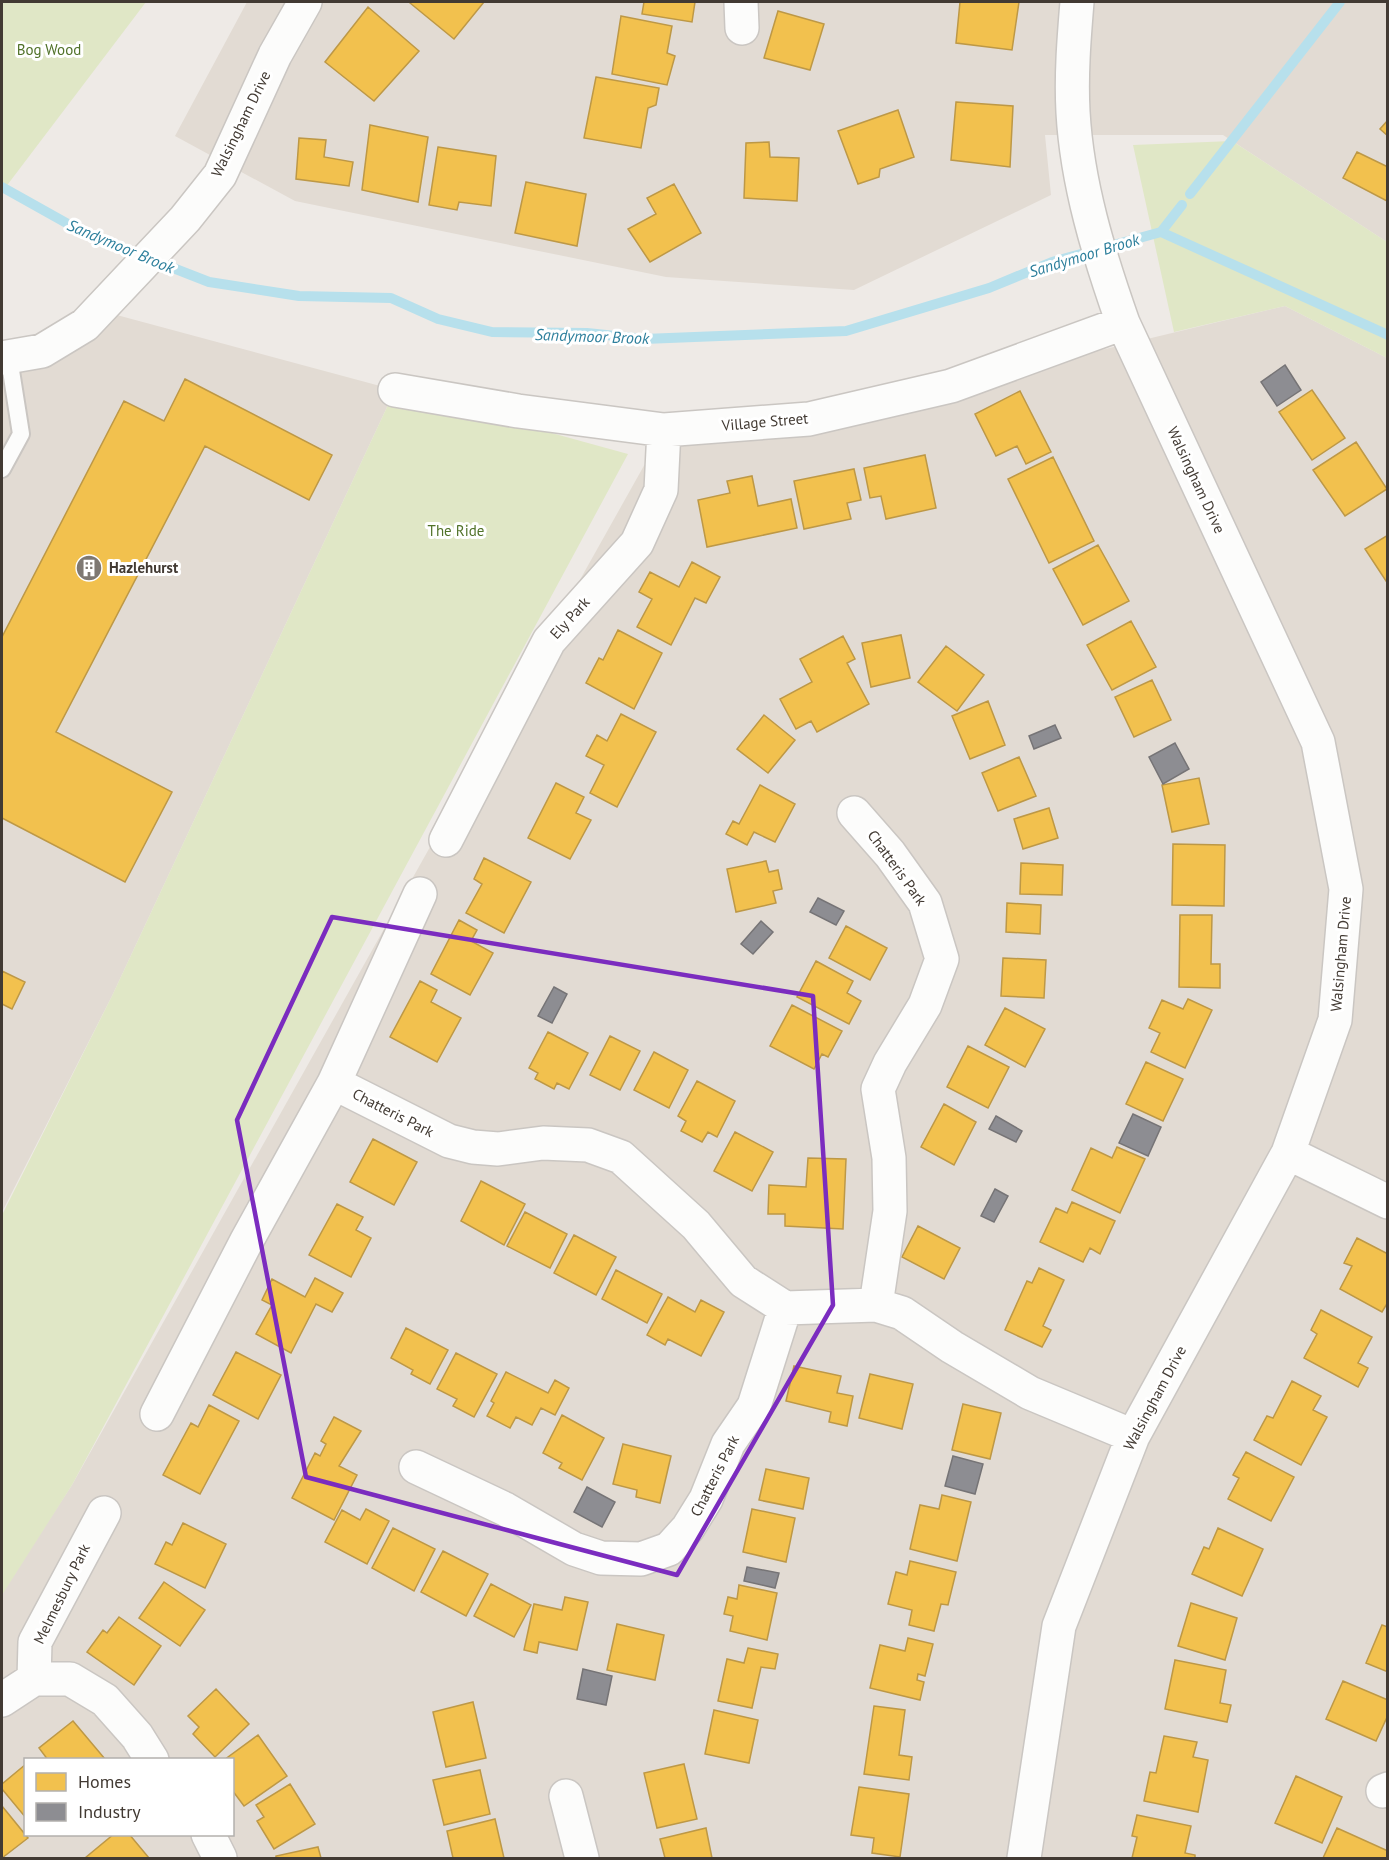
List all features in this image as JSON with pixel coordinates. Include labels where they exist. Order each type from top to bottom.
[{"type":"street","name":"Walsingham Drive","points":[[5,358],[42,351],[85,325],[118,293],[185,219],[220,175],[275,55],[305,2]]},
{"type":"street","name":"Walsingham Drive","points":[[1024,1858],[1059,1626],[1133,1436],[1288,1153],[1335,1020],[1346,889],[1318,742],[1123,323],[1106,276],[1081,175],[1073,114],[1072,55],[1077,2]]},
{"type":"street","name":"Village Street","points":[[395,390],[518,411],[664,430],[809,419],[951,386],[1123,323]]},
{"type":"street","name":"Ely Park","points":[[446,840],[549,641],[637,543],[661,490],[664,430]]},
{"type":"street","name":"Chatteris Park","points":[[854,813],[890,854],[925,903],[942,959],[925,1005],[890,1063],[878,1089],[889,1158],[890,1211],[876,1305]]},
{"type":"street","name":"Chatteris Park","points":[[158,1414],[246,1242],[334,1083],[420,894]]},
{"type":"street","name":"Chatteris Park","points":[[334,1083],[449,1141],[473,1148],[498,1149],[543,1143],[588,1145],[621,1157],[696,1226],[743,1281],[785,1308],[754,1406],[728,1444],[705,1499],[694,1518],[669,1549],[641,1559],[601,1558],[574,1548],[505,1509],[416,1467]]},
{"type":"street","points":[[1288,1153],[1388,1202]]},
{"type":"street","points":[[785,1308],[876,1305],[902,1313],[952,1347],[1030,1393],[1133,1436]]},
{"type":"street","name":"Melmesbury Park","points":[[34,1679],[35,1642],[104,1513]]},
{"type":"street","points":[[2,1700],[34,1679],[70,1679],[105,1700],[137,1736],[151,1758]]},
{"type":"street","points":[[566,1796],[582,1858]]},
{"type":"street","points":[[209,1836],[220,1858]]},
{"type":"lane","points":[[2,469],[21,434],[5,358]]},
{"type":"highlighted area","points":[[332,917],[813,996],[833,1305],[677,1575],[306,1477],[237,1120]]},
{"type":"shaded area","points":[[247,2],[1387,2],[1387,242],[1223,135],[1045,135],[1051,195],[854,290],[666,277],[295,201],[175,136]]},
{"type":"shaded area","points":[[1285,306],[1387,358],[1387,1858],[2,1858],[2,1592],[72,1485],[664,430],[951,386]]},
{"type":"shaded area","points":[[113,314],[395,390],[112,996],[2,1212],[2,366]]},
{"type":"green space","name":"Bog Wood","points":[[2,2],[146,2],[2,192]]},
{"type":"green space","points":[[1232,141],[1387,242],[1387,358],[1285,306],[1174,332],[1133,145]]},
{"type":"green space","name":"The Ride","points":[[395,390],[628,454],[72,1485],[2,1595],[2,1215],[112,996]]},
{"type":"building: Homes","points":[[484,2],[454,39],[410,3]]},
{"type":"building: Homes","points":[[644,2],[695,2],[692,22],[642,14]]},
{"type":"building: Homes","points":[[960,2],[1019,2],[1012,50],[956,43]]},
{"type":"building: Homes","points":[[368,7],[419,51],[374,101],[325,62]]},
{"type":"building: Homes","points":[[778,11],[824,24],[810,70],[764,58]]},
{"type":"building: Homes","points":[[621,16],[672,26],[667,53],[675,56],[667,85],[612,74]]},
{"type":"building: Homes","points":[[596,77],[659,88],[656,105],[648,108],[641,148],[584,138]]},
{"type":"building: Homes","points":[[956,102],[1013,106],[1010,167],[951,160]]},
{"type":"building: Homes","points":[[898,110],[914,157],[880,169],[879,177],[858,184],[838,131]]},
{"type":"building: Homes","points":[[1388,120],[1388,136],[1380,129]]},
{"type":"building: Homes","points":[[370,125],[428,137],[418,202],[362,190]]},
{"type":"building: Homes","points":[[299,138],[326,140],[324,157],[353,162],[349,186],[296,179]]},
{"type":"building: Homes","points":[[769,142],[770,157],[799,158],[797,201],[744,198],[746,143]]},
{"type":"building: Homes","points":[[438,147],[496,156],[491,206],[459,202],[457,210],[429,205]]},
{"type":"building: Homes","points":[[1357,152],[1388,167],[1387,201],[1343,178]]},
{"type":"building: Homes","points":[[526,182],[586,194],[577,246],[515,233]]},
{"type":"building: Homes","points":[[674,184],[701,233],[650,262],[628,229],[656,214],[647,198]]},
{"type":"building: Homes","name":"Hazlehurst","points":[[185,379],[332,455],[309,500],[205,446],[56,732],[172,792],[125,882],[2,818],[2,637],[124,401],[164,421]]},
{"type":"building: Homes","points":[[1312,390],[1345,438],[1312,460],[1279,412]]},
{"type":"building: Homes","points":[[1020,391],[1051,452],[1026,464],[1017,446],[996,456],[975,414]]},
{"type":"building: Homes","points":[[1356,442],[1387,489],[1345,516],[1313,470]]},
{"type":"building: Homes","points":[[925,455],[936,508],[886,519],[881,496],[870,498],[864,468]]},
{"type":"building: Homes","points":[[1053,457],[1094,541],[1049,563],[1008,479]]},
{"type":"building: Homes","points":[[854,469],[861,500],[847,503],[851,519],[804,529],[794,481]]},
{"type":"building: Homes","points":[[752,476],[758,506],[791,499],[797,528],[707,547],[698,500],[730,493],[727,481]]},
{"type":"building: Homes","points":[[1388,535],[1388,584],[1365,549]]},
{"type":"building: Homes","points":[[1098,545],[1129,601],[1083,625],[1053,569]]},
{"type":"building: Homes","points":[[692,562],[720,577],[706,603],[695,598],[671,645],[637,627],[652,599],[639,592],[650,572],[679,587]]},
{"type":"building: Homes","points":[[1131,621],[1156,667],[1112,690],[1087,645]]},
{"type":"building: Homes","points":[[618,630],[662,653],[634,709],[586,683],[599,658],[603,660]]},
{"type":"building: Homes","points":[[901,635],[910,678],[871,687],[862,643]]},
{"type":"building: Homes","points":[[843,636],[855,659],[847,663],[869,704],[817,732],[811,721],[796,729],[780,699],[812,682],[800,659]]},
{"type":"building: Homes","points":[[946,646],[984,675],[957,711],[918,682]]},
{"type":"building: Homes","points":[[1152,680],[1171,720],[1134,737],[1115,697]]},
{"type":"building: Homes","points":[[988,701],[1005,745],[970,759],[952,716]]},
{"type":"building: Homes","points":[[621,714],[656,732],[617,807],[590,793],[604,765],[586,756],[597,735],[607,741]]},
{"type":"building: Homes","points":[[764,715],[795,740],[768,773],[737,749]]},
{"type":"building: Homes","points":[[1019,757],[1036,796],[998,811],[982,773]]},
{"type":"building: Homes","points":[[1199,778],[1209,824],[1172,832],[1162,785]]},
{"type":"building: Homes","points":[[556,783],[584,797],[576,813],[591,820],[570,859],[528,838]]},
{"type":"building: Homes","points":[[760,785],[795,804],[775,842],[754,832],[747,845],[726,834],[733,821],[739,824]]},
{"type":"building: Homes","points":[[1049,808],[1058,838],[1023,849],[1014,819]]},
{"type":"building: Homes","points":[[1173,844],[1225,845],[1224,906],[1172,905]]},
{"type":"building: Homes","points":[[484,858],[531,882],[504,933],[466,913],[482,884],[474,879]]},
{"type":"building: Homes","points":[[766,861],[769,872],[778,870],[782,889],[773,891],[776,903],[736,912],[727,869]]},
{"type":"building: Homes","points":[[1021,863],[1063,865],[1062,895],[1020,894]]},
{"type":"building: Homes","points":[[1007,903],[1041,905],[1040,934],[1006,932]]},
{"type":"building: Homes","points":[[1180,915],[1212,915],[1211,964],[1220,964],[1220,988],[1179,987]]},
{"type":"building: Homes","points":[[459,920],[477,930],[471,941],[493,953],[470,995],[431,974]]},
{"type":"building: Homes","points":[[846,926],[887,948],[870,980],[829,958]]},
{"type":"building: Homes","points":[[1003,958],[1046,960],[1044,998],[1001,996]]},
{"type":"building: Homes","points":[[816,961],[853,981],[847,993],[861,1001],[849,1024],[797,997]]},
{"type":"building: Homes","points":[[2,971],[25,982],[12,1009],[2,1004]]},
{"type":"building: Homes","points":[[420,981],[437,990],[431,1002],[461,1018],[437,1062],[390,1037]]},
{"type":"building: Homes","points":[[1188,999],[1212,1010],[1185,1068],[1151,1052],[1160,1033],[1149,1028],[1162,1000],[1183,1009]]},
{"type":"building: Homes","points":[[792,1005],[842,1031],[828,1057],[822,1054],[814,1069],[770,1046]]},
{"type":"building: Homes","points":[[1005,1008],[1045,1029],[1025,1067],[985,1045]]},
{"type":"building: Homes","points":[[548,1032],[588,1053],[569,1089],[557,1083],[554,1089],[535,1079],[538,1073],[529,1068]]},
{"type":"building: Homes","points":[[610,1036],[640,1051],[620,1090],[590,1075]]},
{"type":"building: Homes","points":[[968,1046],[1009,1067],[988,1108],[947,1087]]},
{"type":"building: Homes","points":[[654,1052],[688,1070],[669,1108],[634,1090]]},
{"type":"building: Homes","points":[[1146,1062],[1183,1079],[1163,1121],[1126,1104]]},
{"type":"building: Homes","points":[[697,1081],[735,1101],[717,1137],[708,1132],[702,1142],[681,1131],[686,1121],[678,1116]]},
{"type":"building: Homes","points":[[944,1104],[976,1122],[954,1165],[921,1147]]},
{"type":"building: Homes","points":[[735,1132],[773,1152],[752,1191],[714,1171]]},
{"type":"building: Homes","points":[[373,1139],[417,1162],[394,1205],[350,1182]]},
{"type":"building: Homes","points":[[1117,1147],[1145,1159],[1120,1213],[1072,1190],[1091,1148],[1112,1158]]},
{"type":"building: Homes","points":[[808,1158],[846,1159],[843,1229],[785,1226],[785,1214],[768,1214],[769,1185],[806,1187]]},
{"type":"building: Homes","points":[[481,1181],[525,1204],[504,1245],[461,1221]]},
{"type":"building: Homes","points":[[1072,1202],[1115,1221],[1100,1254],[1090,1248],[1083,1262],[1040,1242],[1056,1208],[1067,1213]]},
{"type":"building: Homes","points":[[337,1204],[363,1217],[356,1230],[371,1238],[351,1277],[309,1255]]},
{"type":"building: Homes","points":[[525,1212],[567,1234],[550,1268],[507,1246]]},
{"type":"building: Homes","points":[[918,1226],[960,1248],[944,1279],[902,1257]]},
{"type":"building: Homes","points":[[574,1235],[616,1257],[596,1295],[554,1273]]},
{"type":"building: Homes","points":[[1357,1238],[1388,1254],[1388,1302],[1382,1312],[1340,1289],[1352,1266],[1344,1263]]},
{"type":"building: Homes","points":[[1039,1268],[1064,1280],[1043,1326],[1051,1330],[1042,1347],[1005,1330],[1027,1281],[1032,1283]]},
{"type":"building: Homes","points":[[616,1270],[662,1294],[647,1323],[602,1299]]},
{"type":"building: Homes","points":[[315,1278],[343,1293],[332,1312],[316,1304],[291,1353],[256,1334],[272,1305],[262,1300],[272,1279],[305,1297]]},
{"type":"building: Homes","points":[[668,1297],[695,1312],[701,1300],[724,1312],[701,1356],[668,1339],[665,1345],[647,1335]]},
{"type":"building: Homes","points":[[1321,1310],[1372,1337],[1358,1363],[1368,1368],[1358,1387],[1304,1358],[1317,1334],[1311,1330]]},
{"type":"building: Homes","points":[[406,1328],[448,1350],[430,1384],[411,1374],[413,1370],[391,1358]]},
{"type":"building: Homes","points":[[236,1352],[281,1375],[258,1419],[213,1395]]},
{"type":"building: Homes","points":[[456,1353],[497,1374],[474,1417],[453,1406],[457,1399],[437,1389]]},
{"type":"building: Homes","points":[[794,1366],[841,1376],[837,1393],[853,1396],[847,1426],[829,1422],[831,1412],[786,1401]]},
{"type":"building: Homes","points":[[506,1372],[548,1393],[555,1380],[569,1388],[555,1415],[541,1408],[532,1425],[516,1417],[510,1428],[487,1416],[494,1403],[491,1401]]},
{"type":"building: Homes","points":[[870,1374],[913,1384],[902,1429],[859,1418]]},
{"type":"building: Homes","points":[[1292,1381],[1321,1396],[1313,1410],[1327,1417],[1301,1465],[1254,1440],[1267,1416],[1273,1418]]},
{"type":"building: Homes","points":[[963,1404],[1001,1413],[990,1459],[952,1450]]},
{"type":"building: Homes","points":[[209,1405],[239,1421],[200,1494],[163,1475],[191,1423],[198,1427]]},
{"type":"building: Homes","points":[[562,1415],[604,1438],[582,1480],[559,1468],[562,1463],[543,1453]]},
{"type":"building: Homes","points":[[334,1417],[361,1431],[339,1466],[357,1475],[334,1520],[292,1498],[315,1453],[320,1456],[326,1444],[321,1441]]},
{"type":"building: Homes","points":[[623,1444],[671,1456],[660,1503],[636,1497],[637,1490],[613,1484]]},
{"type":"building: Homes","points":[[1246,1452],[1294,1477],[1271,1521],[1228,1499],[1239,1478],[1233,1475]]},
{"type":"building: Homes","points":[[766,1469],[809,1478],[803,1509],[759,1500]]},
{"type":"building: Homes","points":[[942,1495],[971,1502],[957,1561],[910,1549],[920,1505],[939,1509]]},
{"type":"building: Homes","points":[[366,1509],[389,1521],[367,1564],[325,1542],[342,1510],[360,1520]]},
{"type":"building: Homes","points":[[752,1509],[795,1518],[786,1562],[743,1552]]},
{"type":"building: Homes","points":[[183,1523],[226,1544],[205,1588],[155,1564],[166,1542],[172,1545]]},
{"type":"building: Homes","points":[[393,1528],[435,1549],[414,1591],[372,1568]]},
{"type":"building: Homes","points":[[1218,1528],[1263,1549],[1242,1596],[1192,1574],[1204,1547],[1209,1549]]},
{"type":"building: Homes","points":[[443,1551],[488,1574],[466,1616],[421,1592]]},
{"type":"building: Homes","points":[[910,1561],[956,1572],[948,1605],[941,1604],[934,1631],[909,1625],[912,1610],[888,1604],[896,1572],[907,1575]]},
{"type":"building: Homes","points":[[164,1582],[205,1610],[180,1646],[139,1618]]},
{"type":"building: Homes","points":[[491,1584],[531,1605],[514,1637],[474,1616]]},
{"type":"building: Homes","points":[[739,1585],[777,1593],[767,1640],[730,1631],[733,1616],[724,1614],[728,1597],[737,1599]]},
{"type":"building: Homes","points":[[565,1597],[588,1602],[577,1650],[539,1642],[537,1653],[524,1650],[534,1604],[562,1610]]},
{"type":"building: Homes","points":[[1191,1603],[1237,1618],[1225,1660],[1178,1646]]},
{"type":"building: Homes","points":[[119,1617],[161,1646],[134,1685],[87,1652],[103,1630],[107,1633]]},
{"type":"building: Homes","points":[[617,1624],[664,1635],[655,1680],[607,1670]]},
{"type":"building: Homes","points":[[1382,1625],[1388,1627],[1388,1672],[1366,1663]]},
{"type":"building: Homes","points":[[908,1638],[933,1644],[925,1676],[918,1674],[917,1680],[924,1682],[920,1700],[870,1688],[880,1645],[905,1651]]},
{"type":"building: Homes","points":[[748,1648],[778,1654],[775,1669],[761,1667],[752,1708],[718,1701],[727,1659],[744,1663]]},
{"type":"building: Homes","points":[[1175,1660],[1226,1670],[1220,1703],[1231,1705],[1227,1722],[1165,1709]]},
{"type":"building: Homes","points":[[1343,1681],[1388,1700],[1388,1715],[1376,1741],[1326,1719]]},
{"type":"building: Homes","points":[[216,1689],[249,1724],[215,1757],[193,1734],[199,1727],[188,1716]]},
{"type":"building: Homes","points":[[473,1702],[486,1758],[446,1767],[433,1712]]},
{"type":"building: Homes","points":[[874,1706],[905,1710],[899,1755],[912,1757],[909,1780],[864,1774]]},
{"type":"building: Homes","points":[[714,1710],[758,1720],[749,1763],[705,1754]]},
{"type":"building: Homes","points":[[73,1721],[104,1758],[46,1758],[39,1748]]},
{"type":"building: Homes","points":[[258,1735],[287,1776],[244,1806],[234,1793],[234,1758],[227,1758]]},
{"type":"building: Homes","points":[[1164,1736],[1197,1742],[1193,1757],[1208,1760],[1198,1812],[1144,1801],[1150,1772],[1156,1773]]},
{"type":"building: Homes","points":[[684,1764],[697,1819],[657,1828],[644,1773]]},
{"type":"building: Homes","points":[[24,1766],[24,1816],[2,1789],[2,1784]]},
{"type":"building: Homes","points":[[480,1770],[490,1814],[444,1825],[433,1780]]},
{"type":"building: Homes","points":[[1296,1776],[1342,1797],[1322,1843],[1275,1823]]},
{"type":"building: Homes","points":[[290,1784],[315,1824],[274,1849],[257,1821],[264,1817],[256,1805]]},
{"type":"building: Homes","points":[[859,1787],[909,1794],[900,1857],[872,1853],[874,1838],[851,1835]]},
{"type":"building: Homes","points":[[2,1806],[24,1836],[28,1838],[2,1858]]},
{"type":"building: Homes","points":[[1137,1815],[1191,1826],[1185,1853],[1195,1855],[1195,1858],[1132,1858],[1137,1837],[1132,1836]]},
{"type":"building: Homes","points":[[495,1819],[504,1858],[453,1858],[447,1831]]},
{"type":"building: Homes","points":[[706,1828],[712,1858],[665,1858],[660,1839]]},
{"type":"building: Homes","points":[[1337,1828],[1388,1851],[1388,1858],[1323,1858]]},
{"type":"building: Homes","points":[[112,1836],[131,1836],[149,1858],[85,1858]]},
{"type":"building: Homes","points":[[318,1847],[321,1858],[276,1858],[276,1856]]},
{"type":"building: Industry","points":[[1285,365],[1301,390],[1277,406],[1261,382]]},
{"type":"building: Industry","points":[[1055,725],[1061,738],[1034,749],[1029,736]]},
{"type":"building: Industry","points":[[1175,743],[1189,769],[1163,784],[1149,757]]},
{"type":"building: Industry","points":[[818,898],[844,911],[836,925],[810,912]]},
{"type":"building: Industry","points":[[761,921],[773,932],[753,954],[741,944]]},
{"type":"building: Industry","points":[[554,987],[567,994],[552,1023],[538,1016]]},
{"type":"building: Industry","points":[[1133,1114],[1161,1127],[1148,1156],[1119,1143]]},
{"type":"building: Industry","points":[[996,1116],[1022,1131],[1016,1142],[989,1129]]},
{"type":"building: Industry","points":[[995,1189],[1008,1196],[994,1222],[981,1216]]},
{"type":"building: Industry","points":[[953,1456],[983,1464],[975,1494],[945,1486]]},
{"type":"building: Industry","points":[[587,1487],[615,1502],[602,1527],[574,1512]]},
{"type":"building: Industry","points":[[747,1567],[779,1573],[775,1588],[744,1581]]},
{"type":"building: Industry","points":[[583,1669],[612,1676],[606,1705],[577,1699]]},
{"type":"waterway","name":"Sandymoor Brook","points":[[1190,194],[1340,2]]},
{"type":"waterway","name":"Sandymoor Brook","points":[[2,187],[86,234],[209,282],[299,296],[391,298],[438,319],[492,332],[587,333],[644,339],[846,331],[989,288],[1052,262],[1161,232],[1182,205]]},
{"type":"waterway","points":[[1161,232],[1388,335]]},
{"type":"place","name":"Hazlehurst","points":[[89,568]]}]
